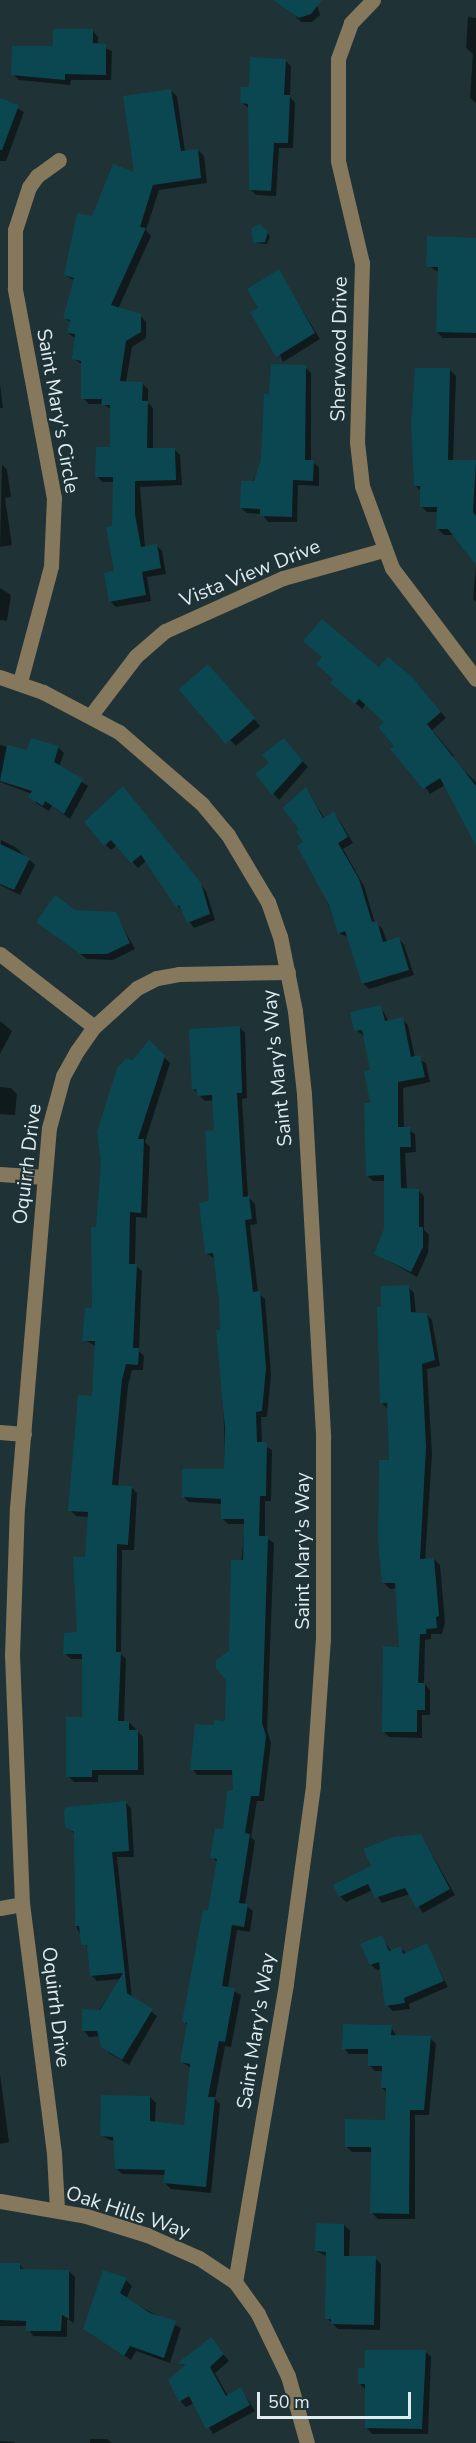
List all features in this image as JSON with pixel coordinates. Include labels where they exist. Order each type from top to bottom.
[{"type":"street","name":"Sherwood Drive","points":[[373,0],[351,23],[340,46],[337,139],[341,182],[362,263],[359,465],[368,510],[383,550],[402,585],[476,679]]},
{"type":"street","name":"Saint Mary's Circle","points":[[20,682],[51,566],[54,498],[15,289],[15,230],[29,188],[37,176],[59,160]]},
{"type":"street","name":"Vista View Drive","points":[[90,715],[136,656],[165,631],[284,578],[383,550]]},
{"type":"street","points":[[0,677],[20,682],[90,715]]},
{"type":"street","name":"Saint Mary's Way","points":[[90,715],[119,732],[173,775],[228,835],[268,902],[288,972],[304,1094],[322,1425],[323,1638],[313,1786],[291,1949],[235,2282]]},
{"type":"street","points":[[0,954],[94,1027]]},
{"type":"street","name":"Oquirrh Drive","points":[[57,2209],[54,2153],[22,1904],[6,1655],[49,1128],[60,1084],[94,1027],[129,994],[158,978],[179,974],[288,972]]},
{"type":"street","points":[[0,1174],[44,1177]]},
{"type":"street","points":[[0,1432],[24,1434]]},
{"type":"street","points":[[0,1908],[22,1904]]},
{"type":"street","name":"Oak Hills Way","points":[[0,2201],[57,2209],[174,2246],[235,2282]]},
{"type":"street","points":[[235,2282],[258,2314],[288,2376],[307,2443]]},
{"type":"building","points":[[273,0],[322,0],[311,14],[299,18]]},
{"type":"building","points":[[53,29],[93,29],[93,43],[106,44],[106,75],[65,74],[65,80],[11,75],[12,46],[53,46]]},
{"type":"building","points":[[250,57],[286,59],[284,95],[290,95],[288,143],[274,143],[271,191],[249,190],[248,104],[240,103],[241,87],[249,87]]},
{"type":"building","points":[[171,89],[181,151],[198,149],[201,178],[153,185],[140,227],[146,228],[111,305],[141,314],[141,332],[126,341],[120,381],[143,382],[142,401],[148,401],[147,448],[175,448],[176,480],[135,481],[135,514],[141,547],[157,544],[161,568],[142,572],[146,595],[109,602],[104,573],[114,571],[106,527],[112,526],[113,477],[95,477],[96,447],[110,447],[110,405],[101,405],[102,399],[81,399],[81,361],[72,359],[75,334],[67,333],[70,320],[63,318],[74,278],[64,275],[77,213],[92,216],[113,164],[134,172],[123,96]]},
{"type":"building","points":[[0,98],[19,105],[2,150],[0,150]]},
{"type":"building","points":[[260,224],[268,232],[265,242],[253,243],[251,228]]},
{"type":"building","points":[[427,236],[476,238],[476,333],[436,332],[438,267],[426,267]]},
{"type":"building","points":[[279,269],[315,333],[276,357],[250,312],[258,308],[247,289]]},
{"type":"building","points":[[271,364],[306,365],[305,460],[314,460],[313,481],[293,480],[292,517],[260,516],[260,509],[240,508],[241,481],[254,481],[261,459],[264,394],[269,394]]},
{"type":"building","points":[[415,368],[450,368],[448,460],[476,460],[473,512],[476,516],[476,565],[448,529],[436,529],[437,507],[420,507],[420,486],[414,486],[411,424]]},
{"type":"building","points":[[322,619],[379,667],[388,657],[411,676],[441,712],[427,724],[476,786],[476,846],[440,778],[423,789],[390,749],[394,746],[378,727],[384,722],[359,699],[355,704],[330,683],[333,679],[316,664],[322,657],[303,641]]},
{"type":"building","points":[[208,664],[255,718],[226,744],[179,690]]},
{"type":"building","points":[[31,738],[59,746],[54,762],[83,779],[64,814],[45,801],[43,806],[28,797],[32,791],[0,781],[7,745],[27,750]]},
{"type":"building","points":[[284,738],[303,761],[272,795],[255,774],[269,763],[262,755]]},
{"type":"building","points":[[123,786],[201,883],[210,914],[187,923],[179,905],[176,907],[141,855],[131,863],[111,840],[104,846],[84,822]]},
{"type":"building","points":[[306,787],[323,818],[334,812],[348,837],[338,843],[359,879],[372,922],[377,921],[383,942],[399,937],[409,970],[362,984],[345,931],[338,934],[329,905],[297,846],[303,842],[296,831],[299,829],[282,808]]},
{"type":"building","points":[[0,844],[30,858],[14,890],[0,884]]},
{"type":"building","points":[[55,895],[75,910],[116,912],[130,943],[107,954],[80,954],[36,922]]},
{"type":"building","points":[[381,1005],[385,1021],[403,1017],[411,1057],[420,1055],[425,1077],[398,1082],[398,1127],[410,1127],[411,1147],[400,1147],[401,1188],[419,1189],[419,1227],[423,1227],[423,1247],[411,1272],[374,1254],[384,1229],[384,1175],[366,1176],[364,1103],[370,1103],[364,1071],[370,1070],[362,1030],[354,1031],[350,1012]]},
{"type":"building","points":[[240,1026],[242,1093],[237,1093],[243,1197],[249,1196],[252,1219],[245,1220],[253,1292],[260,1291],[266,1368],[262,1411],[256,1412],[257,1442],[267,1442],[266,1496],[260,1496],[259,1536],[268,1536],[262,1723],[266,1736],[259,1796],[251,1796],[245,1833],[250,1834],[239,1903],[248,1904],[244,1927],[232,1925],[222,1986],[235,1988],[225,2042],[219,2041],[208,2097],[215,2097],[206,2187],[163,2183],[165,2170],[115,2169],[113,2137],[100,2136],[101,2095],[150,2096],[150,2121],[184,2125],[190,2064],[180,2062],[187,2023],[182,2022],[203,1910],[208,1910],[217,1859],[210,1858],[215,1828],[223,1829],[227,1791],[233,1790],[232,1770],[190,1770],[195,1724],[214,1725],[214,1720],[225,1721],[226,1680],[216,1668],[216,1660],[229,1651],[231,1560],[243,1560],[244,1519],[221,1519],[221,1499],[182,1497],[182,1469],[224,1469],[225,1428],[216,1330],[220,1330],[219,1301],[213,1253],[205,1254],[199,1203],[209,1201],[205,1131],[214,1130],[212,1095],[197,1096],[196,1089],[192,1090],[189,1029]]},
{"type":"building","points":[[149,1040],[165,1056],[138,1139],[144,1139],[141,1213],[130,1212],[129,1264],[137,1264],[133,1348],[139,1348],[138,1365],[126,1364],[122,1380],[112,1485],[132,1486],[128,1545],[117,1544],[116,1652],[121,1652],[118,1721],[129,1721],[129,1730],[138,1730],[138,1770],[92,1770],[92,1777],[66,1777],[66,1717],[82,1717],[82,1654],[63,1654],[64,1633],[77,1632],[73,1557],[85,1557],[88,1512],[68,1511],[78,1395],[92,1396],[95,1341],[82,1341],[85,1308],[92,1308],[91,1227],[96,1227],[101,1163],[97,1132],[117,1068],[126,1058],[133,1060]]},
{"type":"building","points":[[409,1285],[411,1312],[427,1313],[435,1360],[422,1364],[426,1447],[420,1559],[434,1558],[439,1616],[436,1617],[437,1628],[426,1629],[426,1634],[420,1634],[418,1683],[425,1683],[425,1710],[417,1710],[417,1732],[382,1732],[383,1646],[399,1647],[395,1583],[382,1583],[378,1543],[379,1460],[389,1460],[387,1403],[380,1403],[377,1307],[381,1307],[381,1286]]},
{"type":"building","points":[[126,1801],[129,1851],[112,1852],[127,1993],[153,2009],[122,2060],[101,2047],[97,2031],[82,2031],[82,2009],[100,2010],[123,1973],[90,1976],[87,1945],[81,1945],[79,1926],[75,1926],[74,1832],[65,1827],[64,1811],[66,1807]]},
{"type":"building","points":[[421,1834],[450,1889],[416,1908],[405,1888],[375,1898],[368,1884],[339,1897],[333,1885],[371,1866],[363,1849],[393,1837]]},
{"type":"building","points":[[382,1935],[389,1951],[401,1946],[403,1954],[427,1943],[444,1981],[404,1998],[405,2003],[385,2006],[379,1962],[370,1965],[360,1944]]},
{"type":"building","points":[[343,2024],[392,2025],[391,2035],[431,2036],[424,2110],[410,2110],[409,2214],[370,2213],[371,2147],[345,2147],[345,2119],[385,2120],[386,2088],[381,2088],[382,2066],[368,2066],[368,2049],[342,2049]]},
{"type":"building","points":[[316,2223],[344,2224],[344,2256],[376,2256],[374,2325],[331,2324],[331,2319],[325,2319],[326,2252],[315,2251]]},
{"type":"building","points":[[0,2263],[20,2263],[20,2269],[69,2270],[69,2319],[62,2315],[61,2331],[26,2331],[26,2321],[0,2320]]},
{"type":"building","points":[[103,2270],[127,2278],[120,2293],[150,2313],[176,2321],[164,2358],[130,2346],[124,2356],[83,2329]]},
{"type":"building","points":[[211,2337],[224,2354],[210,2367],[226,2396],[241,2387],[250,2405],[206,2429],[189,2396],[179,2402],[168,2380],[185,2365],[178,2363]]},
{"type":"building","points":[[365,2350],[426,2350],[422,2429],[365,2428],[365,2384],[358,2384],[358,2368],[365,2368]]}]
